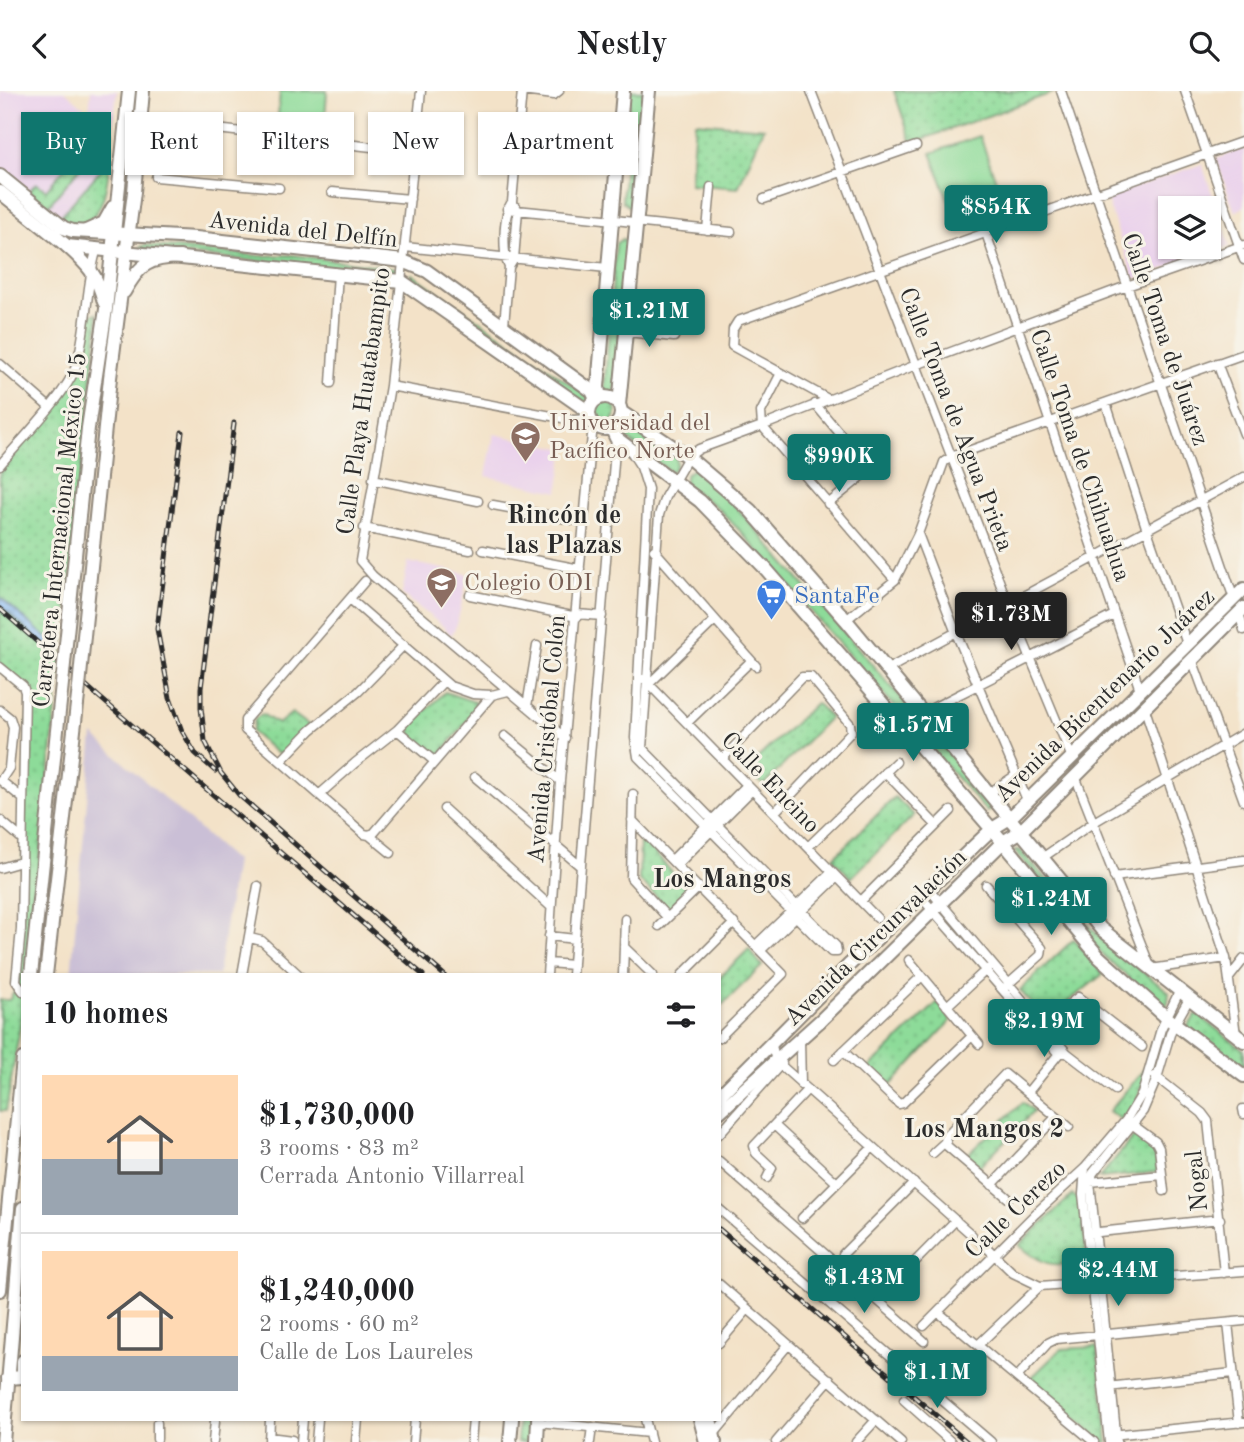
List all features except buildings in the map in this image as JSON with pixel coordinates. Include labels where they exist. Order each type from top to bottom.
[{"type":"street","name":"Carretera Internacional México 15","points":[[31,973],[88,428],[106,309],[130,91]]},
{"type":"street","name":"Carretera Internacional México 15","points":[[46,973],[143,91]]},
{"type":"street","name":"Calle Playa Huatabampito","points":[[419,112],[421,91]]},
{"type":"street","points":[[504,258],[522,91],[554,95],[559,91]]},
{"type":"street","points":[[591,418],[598,398],[623,91]]},
{"type":"street","points":[[613,433],[620,409],[649,91]]},
{"type":"street","name":"Calle Toma de Agua Prieta","points":[[811,91],[1008,604],[1073,758]]},
{"type":"street","points":[[1062,93],[1074,91]]},
{"type":"street","points":[[1185,91],[1242,246],[1244,260]]},
{"type":"street","name":"Calle Toma de Juárez","points":[[1062,93],[1200,501],[1239,606],[1244,630]]},
{"type":"street","points":[[223,130],[368,147]]},
{"type":"street","points":[[828,399],[732,347],[733,329],[738,321],[1244,141]]},
{"type":"street","points":[[764,199],[916,146]]},
{"type":"street","name":"Calle Playa Huatabampito","points":[[413,175],[390,386],[360,561],[373,576],[508,691]]},
{"type":"street","points":[[0,176],[64,228],[128,234]]},
{"type":"street","points":[[156,177],[279,188]]},
{"type":"street","points":[[707,230],[712,187]]},
{"type":"street","points":[[86,231],[97,228],[108,219],[120,191]]},
{"type":"street","points":[[0,192],[91,268],[99,283],[106,309]]},
{"type":"street","points":[[332,193],[410,199]]},
{"type":"street","points":[[509,205],[518,210],[731,232]]},
{"type":"street","points":[[503,325],[518,210]]},
{"type":"street","name":"Calle Toma de Chihuahua","points":[[986,233],[1140,690]]},
{"type":"street","name":"Avenida del Delfín","points":[[128,234],[222,241],[403,261],[427,271],[598,398]]},
{"type":"street","points":[[67,246],[127,251]]},
{"type":"street","points":[[796,912],[836,946],[837,952],[831,953],[642,748],[659,515],[664,497],[688,457],[699,449],[1017,326],[1242,246]]},
{"type":"street","points":[[405,247],[504,258],[511,263],[607,268]]},
{"type":"street","points":[[0,465],[49,407],[76,363],[91,268],[97,248]]},
{"type":"street","name":"Avenida del Delfín","points":[[127,251],[401,281],[591,418]]},
{"type":"street","points":[[122,295],[135,272],[144,264],[155,259],[180,257]]},
{"type":"street","points":[[331,383],[338,273]]},
{"type":"street","points":[[627,332],[674,337],[690,300]]},
{"type":"street","points":[[846,620],[895,580],[918,534],[944,462],[951,457],[1244,354]]},
{"type":"street","points":[[1217,363],[1244,434]]},
{"type":"street","points":[[0,364],[49,407]]},
{"type":"street","points":[[781,373],[761,412],[762,426],[895,580]]},
{"type":"street","points":[[390,386],[573,420],[591,418],[674,481],[718,518],[765,568],[992,829],[1099,957],[1171,1020],[1244,1076]]},
{"type":"street","points":[[598,398],[609,398],[620,409],[688,457],[750,510],[846,620],[1101,929],[1240,1038]]},
{"type":"street","points":[[1106,403],[1187,644]]},
{"type":"street","points":[[815,404],[866,462],[867,467],[866,473],[828,505]]},
{"type":"street","name":"Avenida Cristóbal Colón","points":[[547,973],[550,906],[577,616],[591,418]]},
{"type":"street","name":"Avenida Cristóbal Colón","points":[[572,973],[579,865],[602,616],[613,433]]},
{"type":"street","points":[[628,448],[640,467],[648,489],[635,738],[638,757],[712,825]]},
{"type":"street","points":[[886,670],[1244,477]]},
{"type":"street","points":[[373,478],[478,501]]},
{"type":"street","points":[[493,505],[584,522]]},
{"type":"street","points":[[364,528],[470,550]]},
{"type":"street","points":[[918,534],[956,633],[1027,800]]},
{"type":"street","points":[[646,545],[655,551],[753,664],[687,723]]},
{"type":"street","points":[[483,550],[580,569]]},
{"type":"street","points":[[365,581],[245,720],[245,730],[364,834],[391,853]]},
{"type":"street","name":"Avenida Bicentenario Juárez","points":[[1003,842],[1020,832],[1192,659],[1239,606],[1244,589]]},
{"type":"street","points":[[470,595],[565,615],[602,616]]},
{"type":"street","points":[[350,599],[444,681],[463,691],[492,695],[508,691],[565,738]]},
{"type":"street","name":"Avenida Bicentenario Juárez","points":[[992,829],[1010,818],[1187,644],[1239,606]]},
{"type":"street","points":[[921,714],[1114,615]]},
{"type":"street","points":[[648,682],[715,620]]},
{"type":"street","points":[[281,761],[311,730],[358,692],[404,645]]},
{"type":"street","points":[[527,706],[537,646]]},
{"type":"street","points":[[1192,659],[1244,801]]},
{"type":"street","points":[[0,667],[23,686],[25,692],[21,929],[16,981],[21,988]]},
{"type":"street","name":"Calle Encino","points":[[638,673],[877,918]]},
{"type":"street","points":[[722,759],[802,677],[811,677],[850,724],[851,732],[775,812]]},
{"type":"street","points":[[320,794],[397,730],[444,681]]},
{"type":"street","points":[[369,835],[374,833],[492,695]]},
{"type":"street","points":[[1144,706],[1226,958],[1240,1038]]},
{"type":"street","points":[[0,710],[10,718],[13,727],[9,768],[0,780],[22,798]]},
{"type":"street","points":[[397,730],[434,761]]},
{"type":"street","points":[[1042,858],[1094,822],[1244,733]]},
{"type":"street","points":[[505,736],[560,781]]},
{"type":"street","points":[[808,847],[896,762]]},
{"type":"street","points":[[886,772],[936,825]]},
{"type":"street","points":[[989,793],[1016,775]]},
{"type":"street","points":[[1075,776],[1152,969]]},
{"type":"street","points":[[475,777],[579,865]]},
{"type":"street","points":[[674,862],[750,787]]},
{"type":"street","points":[[633,794],[631,879],[667,917]]},
{"type":"street","points":[[444,809],[550,906]]},
{"type":"street","points":[[861,901],[951,811]]},
{"type":"street","points":[[0,820],[21,838]]},
{"type":"street","points":[[632,820],[781,972],[781,978],[721,1036]]},
{"type":"street","name":"Avenida Circunvalación","points":[[723,1097],[771,1042],[992,829]]},
{"type":"street","name":"Avenida Circunvalación","points":[[723,1097],[781,1060],[1003,842]]},
{"type":"street","points":[[1114,877],[1244,860]]},
{"type":"street","points":[[0,868],[21,862]]},
{"type":"street","points":[[759,948],[835,874]]},
{"type":"street","points":[[986,885],[1042,948],[1041,955],[1006,987]]},
{"type":"street","points":[[242,973],[258,886]]},
{"type":"street","points":[[659,926],[699,887]]},
{"type":"street","points":[[925,893],[1040,1028],[1063,1051],[1115,1090]]},
{"type":"street","points":[[623,973],[625,919]]},
{"type":"street","points":[[684,973],[734,923]]},
{"type":"street","points":[[549,936],[575,939]]},
{"type":"street","points":[[250,937],[262,941],[297,973]]},
{"type":"street","points":[[624,947],[651,973]]},
{"type":"street","points":[[1152,969],[1226,958]]},
{"type":"street","points":[[1229,978],[1244,959]]},
{"type":"street","points":[[909,960],[979,1044]]},
{"type":"street","points":[[548,963],[573,965]]},
{"type":"street","points":[[947,1006],[989,968]]},
{"type":"street","points":[[834,1060],[922,976]]},
{"type":"street","points":[[1171,1020],[1184,995]]},
{"type":"street","points":[[1040,1028],[1078,997],[1142,1047]]},
{"type":"street","name":"Calle Cerezo","points":[[924,1326],[1062,1190],[1089,1174],[1130,1122],[1153,1075],[1157,1040],[1171,1020]]},
{"type":"street","points":[[843,1051],[899,1104],[972,1035]]},
{"type":"street","points":[[767,1178],[772,1168],[754,1149],[804,1088],[800,1039]]},
{"type":"street","name":"Avenida Circunvalación","points":[[771,1042],[781,1060]]},
{"type":"street","points":[[1028,1092],[1063,1051]]},
{"type":"street","points":[[721,1132],[781,1060],[804,1088],[1013,1273],[1040,1286],[1244,1271]]},
{"type":"street","points":[[933,1153],[1002,1075],[1008,1075],[1069,1127]]},
{"type":"street","name":"Nogal","points":[[1153,1075],[1202,1112],[1208,1121],[1224,1273]]},
{"type":"street","points":[[0,1290],[21,1079]]},
{"type":"street","points":[[992,1185],[1056,1117]]},
{"type":"street","points":[[1130,1122],[1156,1142],[1159,1148],[1164,1191]]},
{"type":"street","points":[[774,1125],[836,1183]]},
{"type":"street","points":[[945,1142],[1008,1198]]},
{"type":"street","points":[[802,1219],[873,1147]]},
{"type":"street","points":[[721,1163],[924,1341]]},
{"type":"street","points":[[1089,1174],[1162,1175]]},
{"type":"street","points":[[1089,1174],[1091,1233]]},
{"type":"street","points":[[1089,1174],[1083,1195],[1091,1233],[1113,1439],[1242,1423],[1228,1323]]},
{"type":"street","points":[[843,1254],[914,1183]]},
{"type":"street","points":[[1062,1190],[1079,1191],[1083,1195]]},
{"type":"street","points":[[721,1211],[991,1442]]},
{"type":"street","points":[[1091,1233],[1220,1219]]},
{"type":"street","points":[[885,1291],[956,1220]]},
{"type":"street","points":[[3,1442],[8,1378],[16,1351],[21,1249]]},
{"type":"street","points":[[721,1286],[901,1442]]},
{"type":"street","points":[[978,1345],[1040,1286]]},
{"type":"street","points":[[721,1341],[748,1309]]},
{"type":"street","points":[[938,1312],[1094,1442]]},
{"type":"street","points":[[1017,1377],[1052,1341],[1102,1333],[1244,1321]]},
{"type":"street","points":[[712,1439],[788,1345]]},
{"type":"street","points":[[1107,1387],[1233,1373]]},
{"type":"street","points":[[8,1378],[21,1375]]},
{"type":"street","points":[[776,1442],[830,1379]]},
{"type":"street","points":[[904,1400],[951,1442]]},
{"type":"street","points":[[856,1442],[876,1420]]},
{"type":"street","points":[[270,1421],[269,1440],[297,1441],[302,1421]]},
{"type":"street","points":[[316,1442],[318,1421]]},
{"type":"street","points":[[356,1442],[358,1421]]},
{"type":"street","points":[[413,1442],[415,1421]]},
{"type":"street","points":[[471,1442],[473,1421]]},
{"type":"street","points":[[510,1442],[512,1421]]},
{"type":"street","points":[[537,1442],[538,1421],[650,1437]]},
{"type":"street","points":[[701,1421],[712,1439]]},
{"type":"street","points":[[710,1421],[712,1439]]},
{"type":"street","points":[[213,1442],[215,1422]]},
{"type":"street","points":[[157,1423],[157,1441]]},
{"type":"street","points":[[590,1442],[592,1427]]},
{"type":"shaded area","points":[[0,91],[65,91],[89,112],[21,112],[21,175],[107,175],[100,209],[92,218],[79,223],[64,220],[0,167]]},
{"type":"shaded area","points":[[91,91],[117,91],[111,140],[111,112],[89,112]]},
{"type":"shaded area","points":[[1244,148],[1244,207],[1235,212],[1216,159]]},
{"type":"shaded area","points":[[1202,164],[1213,196],[1158,196],[1158,259],[1192,259],[1134,279],[1106,197]]},
{"type":"shaded area","points":[[1221,220],[1230,246],[1221,249]]},
{"type":"shaded area","name":"Universidad del Pacífico Norte","points":[[494,434],[565,449],[558,492],[486,476]]},
{"type":"shaded area","name":"Colegio ODI","points":[[408,562],[468,574],[457,624],[451,636],[444,627],[402,594]]},
{"type":"shaded area","points":[[93,735],[235,861],[218,973],[71,973]]},
{"type":"green space","points":[[280,91],[327,91],[326,112],[278,112]]},
{"type":"green space","points":[[630,91],[646,91],[638,158],[638,112],[628,112]]},
{"type":"green space","points":[[894,91],[1055,91],[1055,92],[912,143]]},
{"type":"green space","points":[[695,122],[764,128],[738,188],[690,184]]},
{"type":"green space","points":[[980,136],[1002,198],[954,215],[931,153]]},
{"type":"green space","points":[[59,175],[74,175],[48,206],[29,191],[36,183],[46,190]]},
{"type":"green space","points":[[96,175],[108,175],[103,198],[91,218],[75,223],[60,217]]},
{"type":"green space","points":[[624,175],[636,175],[632,209],[622,201]]},
{"type":"green space","points":[[623,239],[630,246],[614,397],[604,392],[616,243]]},
{"type":"green space","points":[[145,245],[260,256],[293,255],[397,268],[395,274],[392,274],[143,250],[140,247]]},
{"type":"green space","points":[[412,274],[588,396],[590,401],[586,404],[410,280]]},
{"type":"green space","points":[[97,313],[98,322],[27,973],[21,973],[21,1020],[6,1111],[0,1111],[0,1000],[9,1000],[18,986],[29,689],[0,664],[0,471],[55,408],[79,371],[90,315]]},
{"type":"green space","points":[[604,399],[613,402],[616,411],[613,420],[604,423],[595,420],[592,411],[595,402]]},
{"type":"green space","points":[[629,425],[676,457],[676,465],[671,472],[627,439]]},
{"type":"green space","points":[[693,469],[730,500],[994,806],[987,812],[742,533],[718,508],[685,485],[685,475]]},
{"type":"green space","points":[[445,692],[475,702],[477,708],[441,754],[419,744],[411,730],[412,724]]},
{"type":"green space","points":[[816,703],[830,717],[764,785],[745,770]]},
{"type":"green space","points":[[292,713],[310,726],[282,754],[276,753],[252,732],[255,719],[262,714],[278,724]]},
{"type":"green space","points":[[895,797],[914,815],[851,878],[833,858]]},
{"type":"green space","points":[[640,837],[687,889],[669,909],[639,880]]},
{"type":"green space","points":[[1014,850],[1020,850],[1093,930],[1169,992],[1164,1009],[1103,955]]},
{"type":"green space","points":[[1074,939],[1103,974],[1045,1020],[1020,990]]},
{"type":"green space","points":[[749,949],[762,966],[721,1006],[721,976]]},
{"type":"green space","points":[[938,1002],[951,1021],[890,1086],[869,1068]]},
{"type":"green space","points":[[1197,1014],[1244,1050],[1244,1071],[1187,1027]]},
{"type":"green space","points":[[1148,1065],[1136,1104],[1123,1121],[1109,1111]]},
{"type":"green space","points":[[1023,1102],[1034,1111],[979,1167],[967,1155]]},
{"type":"green space","points":[[1135,1135],[1156,1154],[1157,1172],[1099,1178]]},
{"type":"green space","points":[[1072,1195],[1081,1202],[1087,1262],[1043,1262],[1019,1245]]},
{"type":"green space","points":[[1097,1347],[1108,1442],[1103,1442],[1030,1379],[1061,1349]]},
{"type":"green space","points":[[519,1421],[530,1421],[528,1442],[517,1442]]},
{"type":"water","points":[[0,597],[55,645],[54,653],[0,606]]},
{"type":"railway","points":[[234,423],[201,688],[205,741],[221,773],[239,795],[442,973]]},
{"type":"railway","points":[[182,432],[157,629],[170,698],[182,731],[195,753],[215,771]]},
{"type":"railway","points":[[0,609],[421,973]]},
{"type":"railway","points":[[721,1231],[967,1442]]},
{"type":"place","name":"Universidad del Pacífico Norte","points":[[526,463]]},
{"type":"place","name":"Colegio ODI","points":[[441,609]]},
{"type":"place","name":"SantaFe","points":[[771,622]]},
{"type":"district","name":"Rincón de las Plazas","points":[[564,528]]},
{"type":"district","name":"Los Mangos","points":[[722,878]]},
{"type":"district","name":"Los Mangos 2","points":[[984,1128]]}]
